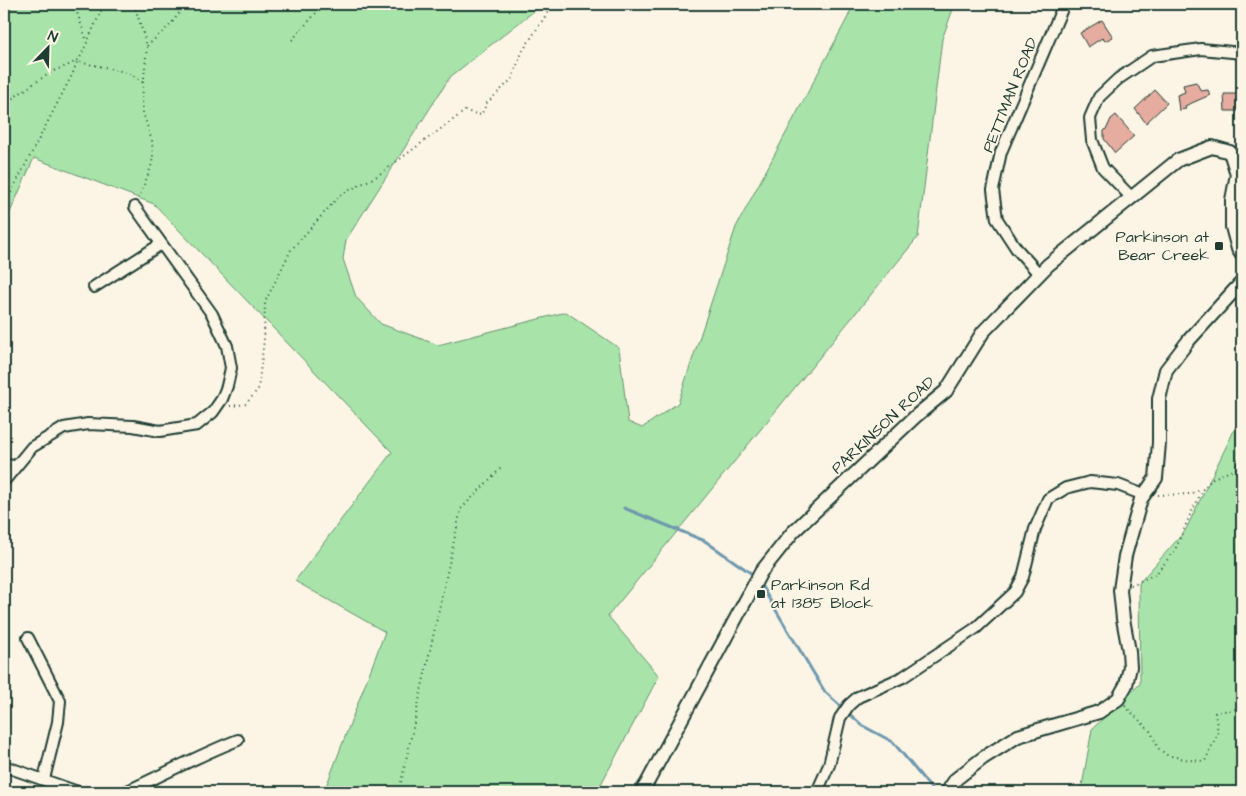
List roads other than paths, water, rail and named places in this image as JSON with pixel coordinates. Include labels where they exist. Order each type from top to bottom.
[{"type":"street","name":"PETTMAN ROAD","points":[[1039,274],[1016,248],[997,219],[993,190],[1001,152],[1064,4]]},
{"type":"street","points":[[1131,197],[1102,168],[1092,140],[1090,118],[1099,97],[1118,79],[1152,56],[1201,50],[1242,53]]},
{"type":"street","name":"PARKINSON ROAD","points":[[641,792],[761,572],[793,532],[946,390],[982,332],[1048,265],[1178,160],[1212,147],[1230,152],[1238,174],[1232,200],[1232,227],[1242,255]]},
{"type":"street","points":[[4,480],[32,447],[64,428],[97,425],[133,426],[160,431],[197,425],[222,399],[231,368],[227,346],[212,314],[135,207]]},
{"type":"street","points":[[94,287],[161,244]]},
{"type":"street","points":[[947,792],[956,779],[983,758],[1018,736],[1100,712],[1118,699],[1126,685],[1130,667],[1120,590],[1132,527],[1141,499],[1156,478],[1160,443],[1159,399],[1166,370],[1189,340],[1242,282]]},
{"type":"street","points":[[817,792],[829,765],[840,718],[848,705],[858,697],[904,677],[968,634],[1015,592],[1023,577],[1035,529],[1048,499],[1066,488],[1090,482],[1118,485],[1144,494]]},
{"type":"street","points":[[28,638],[60,701],[58,722],[44,779]]},
{"type":"street","points":[[125,792],[168,773],[210,751],[238,740]]},
{"type":"street","points":[[4,766],[78,792]]},
{"type":"lane","points":[[4,462],[17,464]]},
{"type":"waterway","points":[[624,508],[705,541],[755,576]]},
{"type":"waterway","points":[[759,582],[825,692],[863,726],[893,742],[934,792]]},
{"type":"place","name":"Parkinson at Bear Creek","points":[[1219,246]]},
{"type":"place","name":"Parkinson Rd at 1385 Block","points":[[761,594]]}]
